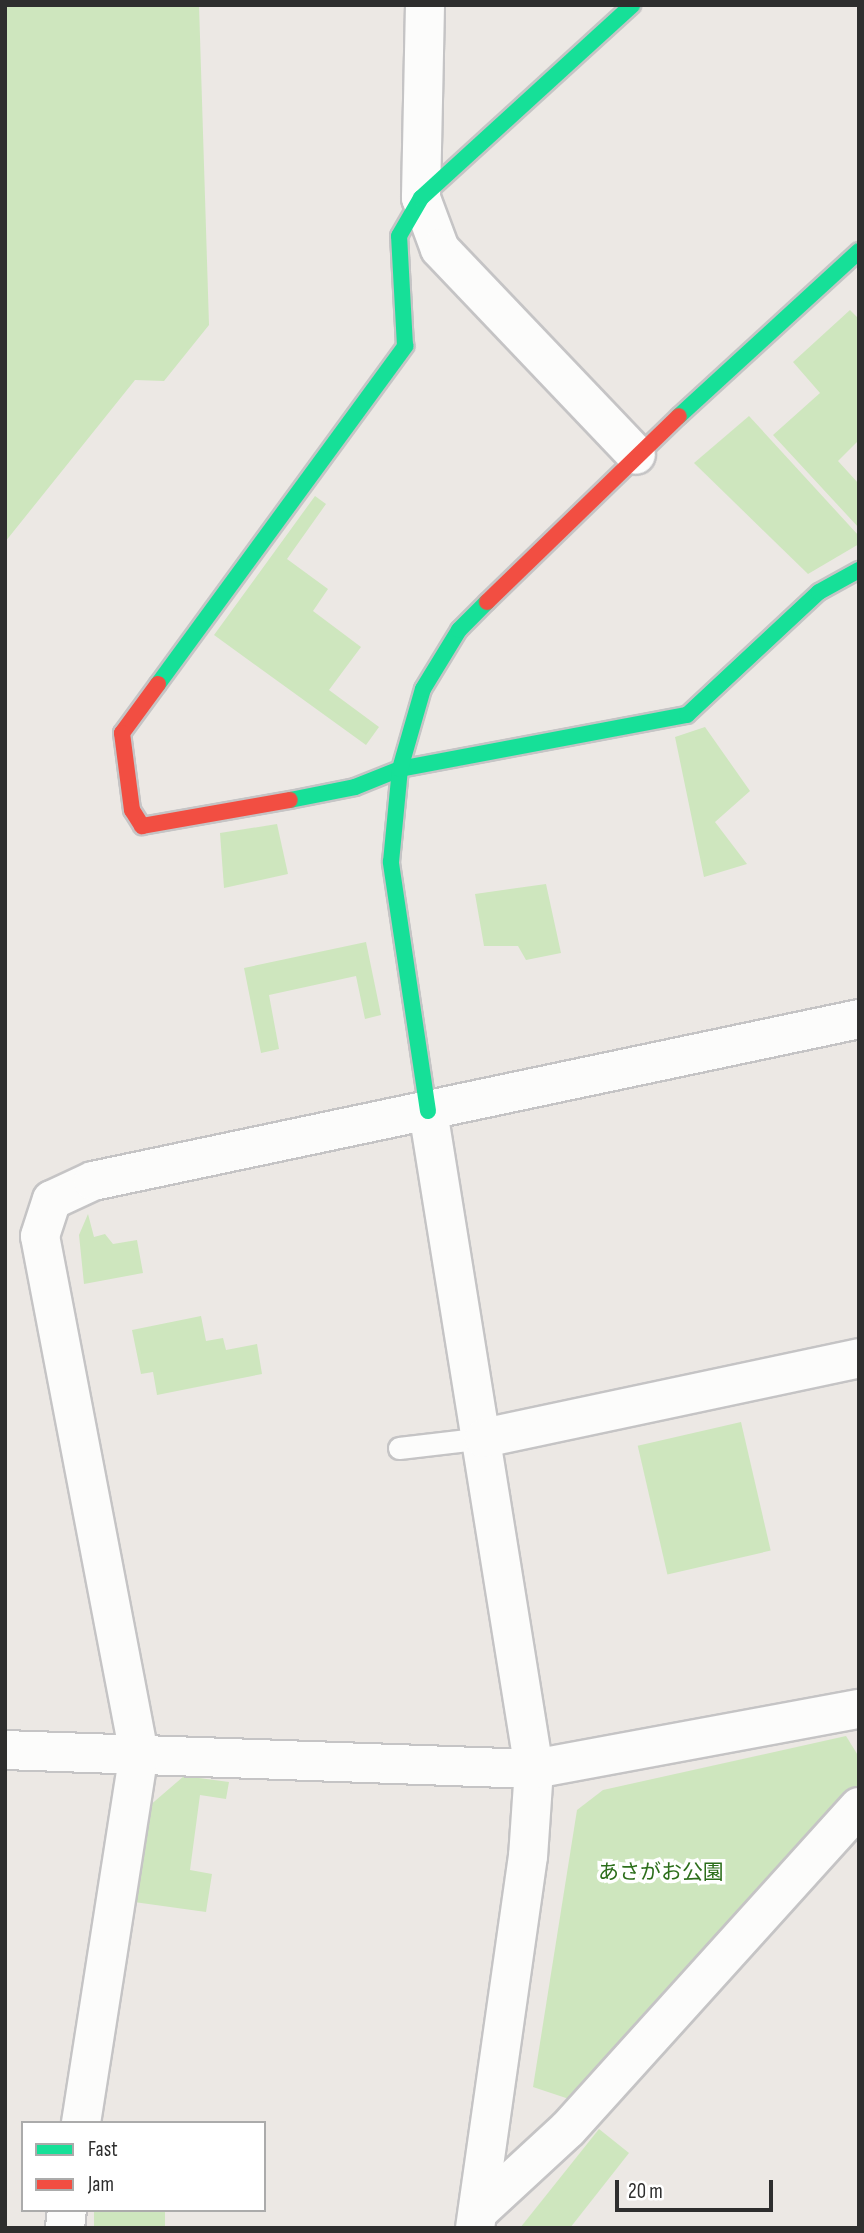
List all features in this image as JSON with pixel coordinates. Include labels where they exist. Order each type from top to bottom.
[{"type":"street","points":[[425,5],[421,198],[440,249],[635,456]]},
{"type":"street","points":[[632,5],[421,198],[399,236],[405,346],[122,733],[132,810],[142,826],[355,787],[400,769],[687,715],[818,592],[859,570]]},
{"type":"street","points":[[476,2220],[528,1856],[534,1769],[484,1438],[428,1111],[391,862],[400,769],[423,689],[459,631],[635,456],[859,251]]},
{"type":"street","points":[[81,2121],[139,1754],[40,1237],[52,1200],[93,1181],[859,1018]]},
{"type":"street","points":[[484,1438],[859,1358]]},
{"type":"street","points":[[5,1750],[534,1769],[859,1709]]},
{"type":"street","points":[[476,2220],[568,2129],[859,1807]]},
{"type":"lane","points":[[399,1448],[484,1438]]},
{"type":"green space","points":[[5,5],[199,5],[209,325],[164,381],[135,380],[5,542]]},
{"type":"green space","points":[[850,310],[859,319],[859,440],[838,461],[859,484],[859,528],[773,435],[820,393],[793,362]]},
{"type":"green space","points":[[749,416],[859,536],[859,544],[808,574],[694,463]]},
{"type":"green space","points":[[315,496],[326,504],[287,559],[328,589],[313,611],[361,647],[329,690],[379,727],[366,745],[214,635]]},
{"type":"green space","points":[[705,727],[750,791],[715,822],[747,864],[704,877],[675,737]]},
{"type":"green space","points":[[277,824],[288,874],[224,888],[220,833]]},
{"type":"green space","points":[[546,884],[561,953],[526,960],[518,946],[484,946],[475,894]]},
{"type":"green space","points":[[366,942],[381,1015],[365,1019],[356,976],[269,995],[279,1049],[261,1053],[244,968]]},
{"type":"green space","points":[[88,1214],[94,1237],[105,1234],[113,1244],[137,1240],[143,1273],[84,1284],[79,1235]]},
{"type":"green space","points":[[201,1316],[206,1341],[223,1338],[226,1350],[257,1344],[262,1374],[157,1395],[153,1372],[141,1374],[132,1330]]},
{"type":"green space","points":[[741,1422],[771,1551],[667,1574],[638,1446]]},
{"type":"green space","name":"あさがお公園","points":[[846,1736],[859,1757],[859,1787],[581,2103],[533,2087],[577,1810],[603,1790]]},
{"type":"green space","points":[[184,1776],[229,1782],[226,1799],[200,1795],[190,1870],[212,1874],[206,1912],[134,1902],[148,1807]]},
{"type":"green space","points":[[599,2129],[629,2153],[570,2228],[520,2228]]},
{"type":"green space","points":[[94,2212],[165,2212],[165,2228],[94,2228]]},
{"type":"traffic: fast","points":[[158,684],[405,346],[399,236],[421,198],[632,5]]},
{"type":"traffic: fast","points":[[679,416],[859,251]]},
{"type":"traffic: fast","points":[[290,800],[355,787],[400,769],[687,715],[819,592],[859,570]]},
{"type":"traffic: fast","points":[[428,1111],[391,862],[400,769],[423,689],[459,630],[487,602]]},
{"type":"traffic: jam","points":[[487,602],[679,416]]},
{"type":"traffic: jam","points":[[158,684],[122,733],[132,810],[142,826],[290,800]]}]
